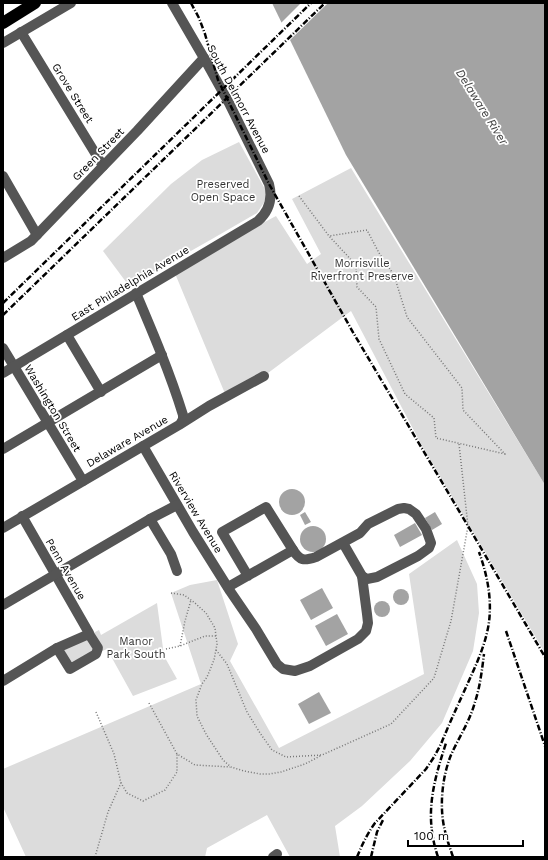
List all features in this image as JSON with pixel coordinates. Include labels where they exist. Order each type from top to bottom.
[{"type":"highway","points":[[3,23],[35,3]]},
{"type":"street","points":[[3,43],[71,3]]},
{"type":"street","name":"South Delmorr Avenue","points":[[172,3],[204,58],[269,184],[271,198],[267,211]]},
{"type":"street","name":"Grove Street","points":[[21,32],[103,166]]},
{"type":"street","name":"Green Street","points":[[3,258],[31,241],[204,58]]},
{"type":"street","points":[[3,176],[37,235]]},
{"type":"street","name":"East Philadelphia Avenue","points":[[3,373],[258,220],[267,211]]},
{"type":"street","points":[[136,293],[162,355],[183,415],[181,423]]},
{"type":"street","points":[[67,335],[101,392]]},
{"type":"street","name":"Washington Street","points":[[3,348],[83,481]]},
{"type":"street","points":[[3,449],[162,355]]},
{"type":"street","name":"Delaware Avenue","points":[[3,528],[144,446],[208,406],[264,376]]},
{"type":"street","name":"Riverview Avenue","points":[[144,446],[177,505],[229,589],[277,664],[283,669],[295,670],[310,666],[358,639],[366,631],[368,623],[362,576]]},
{"type":"street","points":[[3,605],[150,519],[177,505]]},
{"type":"street","points":[[248,576],[222,532],[266,508],[297,557],[302,560],[316,557],[360,533],[368,524],[398,509],[404,508],[409,509],[416,514],[426,529],[431,543],[429,548],[418,556],[377,577],[367,579],[362,576],[343,543]]},
{"type":"street","name":"Penn Avenue","points":[[22,516],[89,633],[88,634],[98,648],[96,654],[70,669],[57,648]]},
{"type":"street","points":[[150,519],[171,554],[177,571]]},
{"type":"street","points":[[229,589],[248,576],[293,550]]},
{"type":"street","points":[[3,681],[57,648],[88,634]]},
{"type":"path","points":[[299,196],[329,236],[356,265],[357,287],[376,307],[380,338],[405,394],[434,418],[436,438],[505,454],[463,410],[462,388],[407,316],[394,275],[379,253],[367,230],[329,236]]},
{"type":"path","points":[[171,594],[184,595],[195,603],[206,614],[215,628],[217,644],[214,660],[196,700],[197,716],[206,734],[223,760],[231,766],[244,771],[260,774],[281,772],[305,764],[391,724],[434,678],[451,621],[468,526],[459,444]]},
{"type":"path","points":[[180,646],[191,600]]},
{"type":"path","points":[[166,648],[180,646],[205,636],[216,636]]},
{"type":"path","points":[[216,650],[227,664],[247,712],[272,750],[286,757],[322,755]]},
{"type":"path","points":[[96,712],[114,754],[121,783],[127,793],[143,801],[165,790],[177,772],[177,754],[149,703]]},
{"type":"path","points":[[177,754],[195,765],[231,766]]},
{"type":"path","points":[[95,857],[108,812],[121,783]]},
{"type":"green space","name":"Preserved Open Space","points":[[239,142],[266,191],[265,201],[257,213],[129,286],[103,251],[171,184],[202,160]]},
{"type":"green space","name":"Morrisville Riverfront Preserve","points":[[351,168],[545,485],[545,653],[421,444],[351,311],[264,376],[226,396],[174,271],[276,216],[307,264],[321,254],[292,199]]},
{"type":"green space","points":[[457,540],[477,584],[479,613],[473,651],[442,723],[410,761],[362,806],[335,826],[340,857],[290,857],[267,815],[207,848],[205,857],[26,857],[3,807],[3,769],[201,684],[171,593],[190,585],[217,580],[238,644],[230,661],[279,748],[424,674],[409,574]]},
{"type":"green space","name":"Manor Park South","points":[[157,603],[164,656],[177,679],[133,696],[107,649],[75,662],[68,660],[64,649],[66,647],[99,630],[101,635]]},
{"type":"water","name":"Delaware River","points":[[272,3],[545,3],[545,485],[346,155]]},
{"type":"water","points":[[292,489],[301,493],[305,502],[301,511],[292,515],[283,511],[279,502],[283,493]]},
{"type":"water","points":[[305,512],[311,522],[305,525],[300,515]]},
{"type":"water","points":[[435,512],[442,524],[432,530],[425,518]]},
{"type":"water","points":[[415,523],[422,535],[400,547],[394,535]]},
{"type":"water","points":[[313,526],[322,530],[326,539],[322,548],[313,552],[304,548],[300,539],[304,530]]},
{"type":"water","points":[[322,588],[333,608],[311,620],[300,600]]},
{"type":"water","points":[[401,589],[408,594],[409,597],[404,604],[401,605],[394,600],[393,597],[398,590]]},
{"type":"water","points":[[382,601],[389,606],[390,609],[385,616],[382,617],[375,612],[374,609],[379,602]]},
{"type":"water","points":[[337,614],[348,634],[326,646],[315,626]]},
{"type":"water","points":[[319,692],[331,713],[309,724],[298,704]]},
{"type":"pier","points":[[301,3],[328,3],[289,41],[280,24]]},
{"type":"railway","points":[[191,3],[205,34],[218,80],[269,184],[354,334],[545,657]]},
{"type":"railway","points":[[3,303],[311,3]]},
{"type":"railway","points":[[3,315],[325,3]]},
{"type":"railway","points":[[357,857],[375,823],[426,769],[434,757],[477,662],[486,638],[490,613],[488,586],[479,552]]},
{"type":"railway","points":[[506,631],[545,746]]},
{"type":"railway","points":[[453,857],[447,838],[442,813],[442,793],[445,773],[451,755],[473,709],[480,684],[484,654]]},
{"type":"railway","points":[[438,857],[434,842],[431,813],[434,786],[446,743]]},
{"type":"railway","points":[[371,857],[377,832],[383,820]]}]
